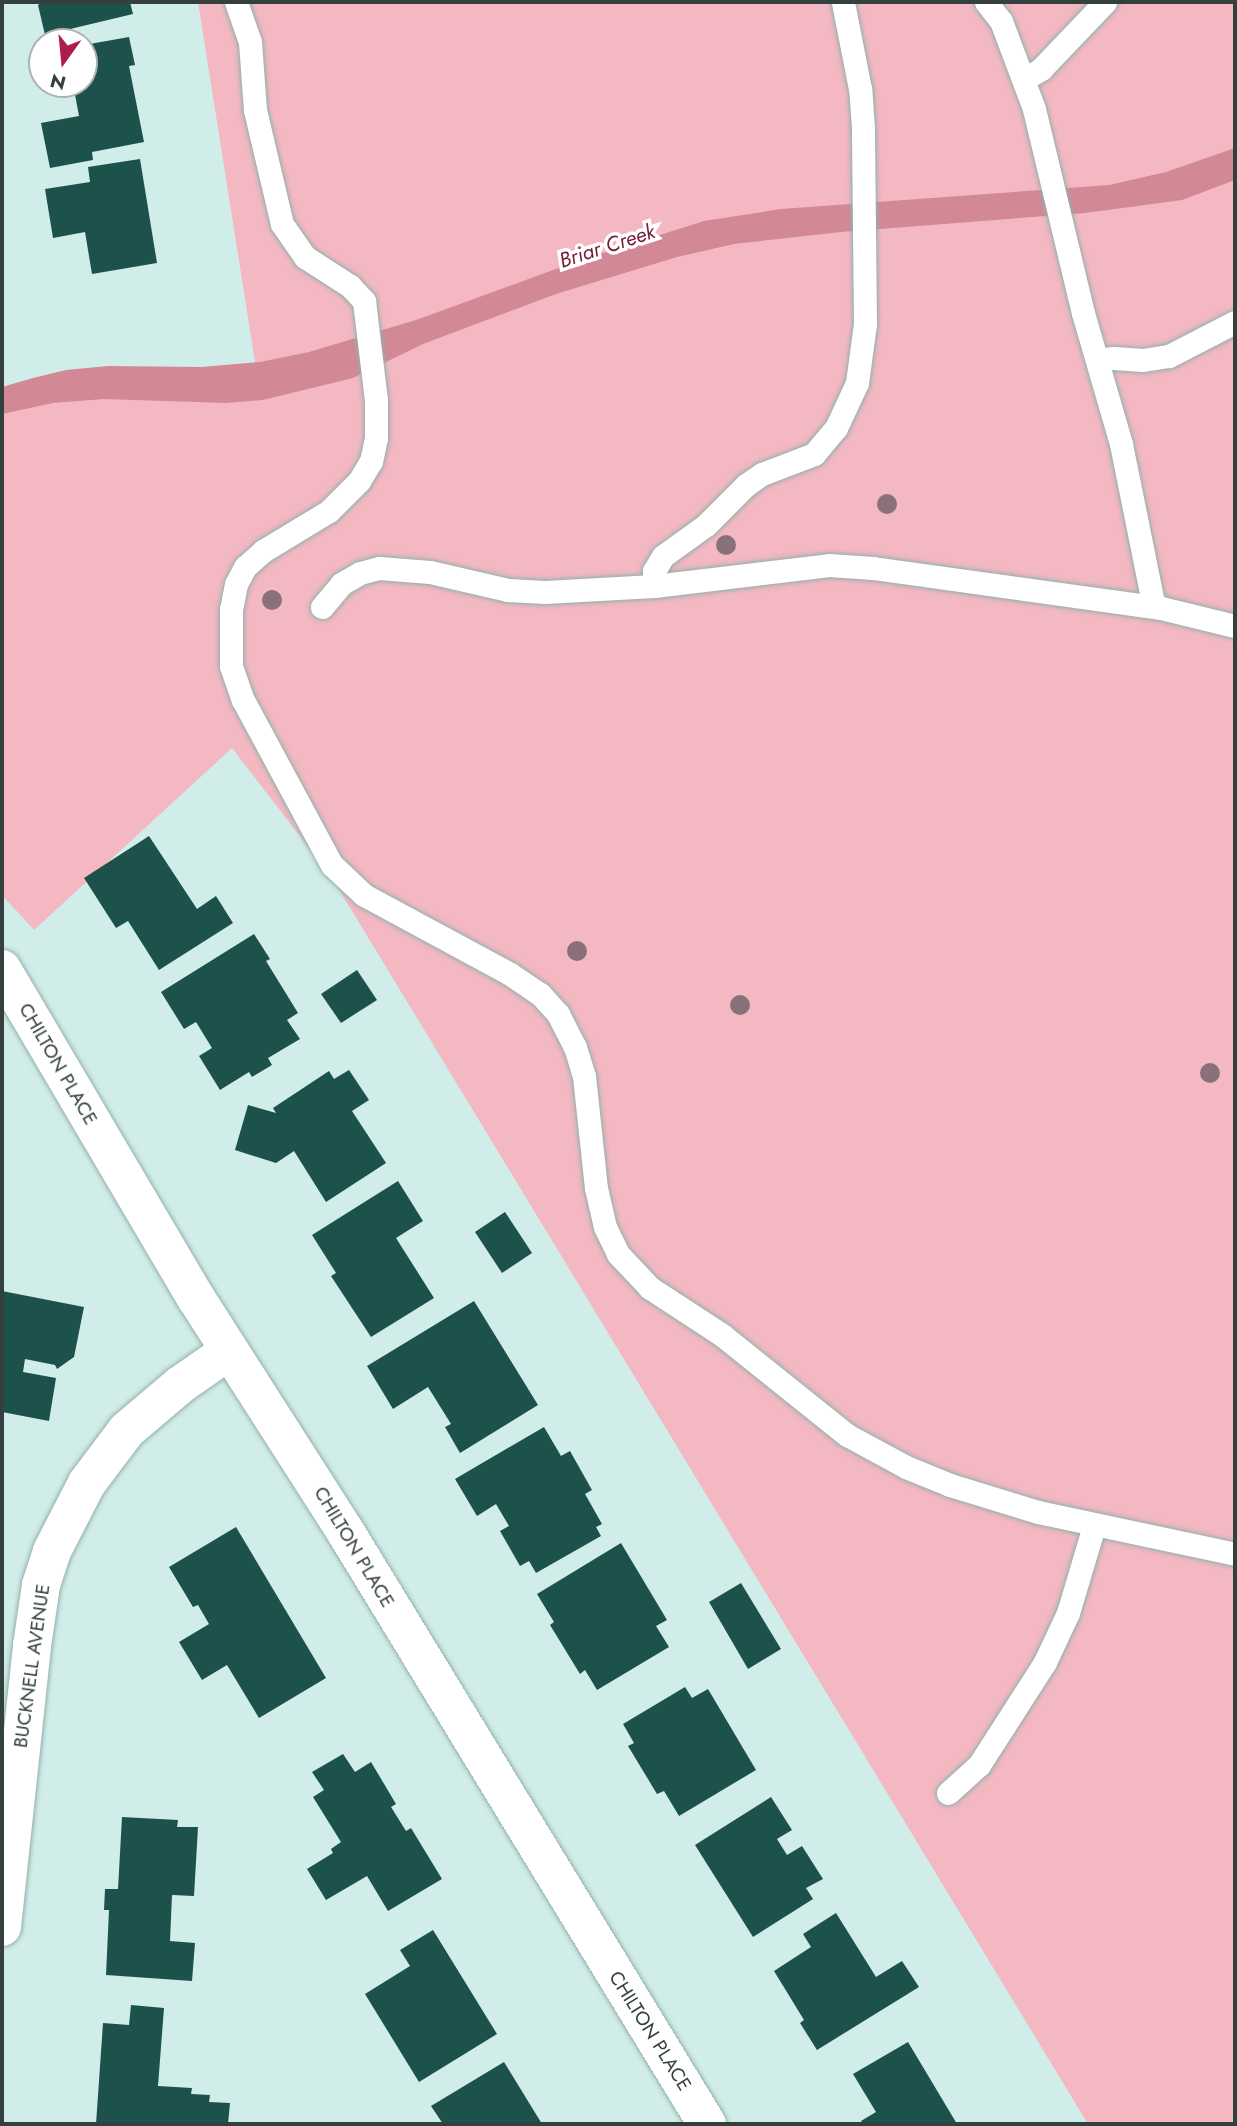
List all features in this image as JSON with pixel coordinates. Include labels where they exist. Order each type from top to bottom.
[{"type":"street","name":"CHILTON PLACE","points":[[2,969],[229,1351],[337,1519],[707,2124]]},
{"type":"street","name":"BUCKNELL AVENUE","points":[[2,1927],[32,1646],[41,1585],[52,1551],[87,1483],[127,1430],[180,1385],[229,1351]]},
{"type":"lane","points":[[236,2],[250,42],[255,110],[282,224],[305,257],[359,294],[366,313],[376,400],[376,438],[371,461],[359,481],[329,511],[263,551],[245,566],[236,584],[231,609],[231,666],[243,700],[332,865],[364,895],[510,974],[540,995],[558,1014],[575,1047],[584,1076],[596,1188],[605,1227],[618,1254],[650,1288],[722,1335],[847,1435],[887,1457],[950,1485],[1094,1526],[1235,1554]]},
{"type":"lane","points":[[654,586],[654,571],[663,556],[715,517],[746,485],[774,469],[806,459],[836,428],[851,400],[861,363],[864,172],[860,89],[843,2]]},
{"type":"lane","points":[[986,2],[1001,21],[1024,79],[1044,150],[1121,444],[1154,607]]},
{"type":"lane","points":[[1024,79],[1041,69],[1105,2]]},
{"type":"lane","points":[[1098,360],[1143,360],[1169,356],[1235,322]]},
{"type":"lane","points":[[322,607],[341,584],[360,573],[379,568],[430,572],[523,591],[654,586],[767,570],[845,565],[1154,607],[1203,616],[1235,626]]},
{"type":"lane","points":[[948,1793],[965,1780],[985,1758],[1045,1662],[1068,1613],[1094,1526]]},
{"type":"shaded area","points":[[198,2],[1235,2],[1235,2124],[1088,2124],[332,878],[232,748],[34,930],[2,895],[2,415],[54,381],[256,368]]},
{"type":"shaded area","points":[[1235,148],[1235,180],[1182,200],[1085,213],[841,232],[734,244],[677,257],[556,294],[423,344],[353,378],[263,400],[226,403],[104,399],[53,403],[2,414],[2,387],[33,378],[66,370],[108,366],[202,367],[260,362],[309,352],[416,320],[575,262],[704,221],[781,209],[1109,185],[1166,172]]},
{"type":"building","points":[[43,2],[130,2],[133,14],[74,28],[43,28],[38,5]]},
{"type":"building","points":[[129,37],[135,65],[129,66],[144,142],[92,152],[93,160],[50,168],[41,123],[79,116],[76,98],[98,98],[98,43]]},
{"type":"building","points":[[140,159],[157,263],[92,274],[85,232],[53,238],[45,189],[90,182],[88,167]]},
{"type":"building","points":[[149,836],[197,909],[216,896],[233,923],[159,970],[128,921],[116,928],[84,878]]},
{"type":"building","points":[[254,934],[270,959],[266,961],[298,1013],[287,1020],[300,1039],[268,1058],[272,1065],[252,1077],[249,1072],[220,1090],[199,1056],[212,1048],[196,1022],[184,1029],[161,992]]},
{"type":"building","points":[[357,970],[377,1000],[341,1023],[321,994]]},
{"type":"building","points":[[349,1070],[369,1100],[352,1111],[386,1163],[326,1202],[294,1151],[276,1163],[235,1150],[248,1105],[276,1113],[273,1108],[329,1071],[334,1079]]},
{"type":"building","points":[[398,1181],[423,1221],[396,1238],[434,1298],[371,1337],[331,1276],[336,1273],[312,1235]]},
{"type":"building","points":[[505,1212],[532,1253],[502,1273],[475,1232]]},
{"type":"building","points":[[2,1291],[84,1307],[74,1357],[57,1369],[55,1365],[25,1359],[23,1372],[56,1378],[49,1421],[2,1412]]},
{"type":"building","points":[[474,1301],[538,1405],[460,1453],[445,1427],[451,1424],[428,1387],[393,1409],[367,1366]]},
{"type":"building","points":[[544,1427],[561,1456],[570,1451],[592,1490],[585,1494],[602,1524],[596,1527],[601,1536],[536,1573],[529,1561],[520,1566],[500,1531],[509,1526],[496,1504],[477,1516],[455,1479]]},
{"type":"building","points":[[236,1527],[326,1678],[259,1718],[227,1665],[202,1680],[179,1642],[209,1624],[198,1605],[193,1607],[169,1567]]},
{"type":"building","points":[[621,1543],[667,1620],[656,1626],[669,1647],[597,1690],[585,1670],[580,1674],[550,1625],[554,1622],[537,1594]]},
{"type":"building","points":[[741,1583],[781,1649],[748,1669],[709,1602]]},
{"type":"building","points":[[685,1687],[692,1698],[708,1689],[756,1770],[679,1816],[664,1791],[657,1794],[628,1746],[634,1743],[623,1724]]},
{"type":"building","points":[[343,1754],[355,1772],[371,1762],[396,1804],[391,1807],[406,1831],[411,1828],[442,1879],[388,1911],[367,1876],[326,1900],[307,1869],[333,1853],[331,1849],[341,1842],[313,1797],[324,1790],[312,1772]]},
{"type":"building","points":[[771,1797],[792,1830],[777,1839],[787,1855],[802,1846],[823,1879],[806,1888],[813,1899],[753,1937],[695,1845]]},
{"type":"building","points":[[122,1817],[178,1820],[177,1827],[198,1827],[194,1896],[172,1895],[170,1941],[195,1943],[192,1981],[106,1975],[109,1910],[104,1910],[105,1889],[118,1889]]},
{"type":"building","points":[[836,1913],[876,1977],[902,1961],[919,1987],[817,2050],[800,2023],[804,2020],[774,1971],[811,1947],[803,1934]]},
{"type":"building","points":[[433,1930],[497,2034],[419,2082],[365,1994],[410,1966],[400,1950]]},
{"type":"building","points":[[131,2005],[164,2008],[158,2086],[192,2088],[191,2094],[210,2095],[209,2102],[230,2103],[228,2124],[96,2124],[103,2023],[129,2025]]},
{"type":"building","points":[[908,2042],[957,2124],[863,2124],[861,2121],[876,2112],[853,2074]]},
{"type":"building","points":[[504,2062],[542,2124],[443,2124],[431,2106]]},
{"type":"water label","name":"Briar Creek","points":[[607,246]]}]
